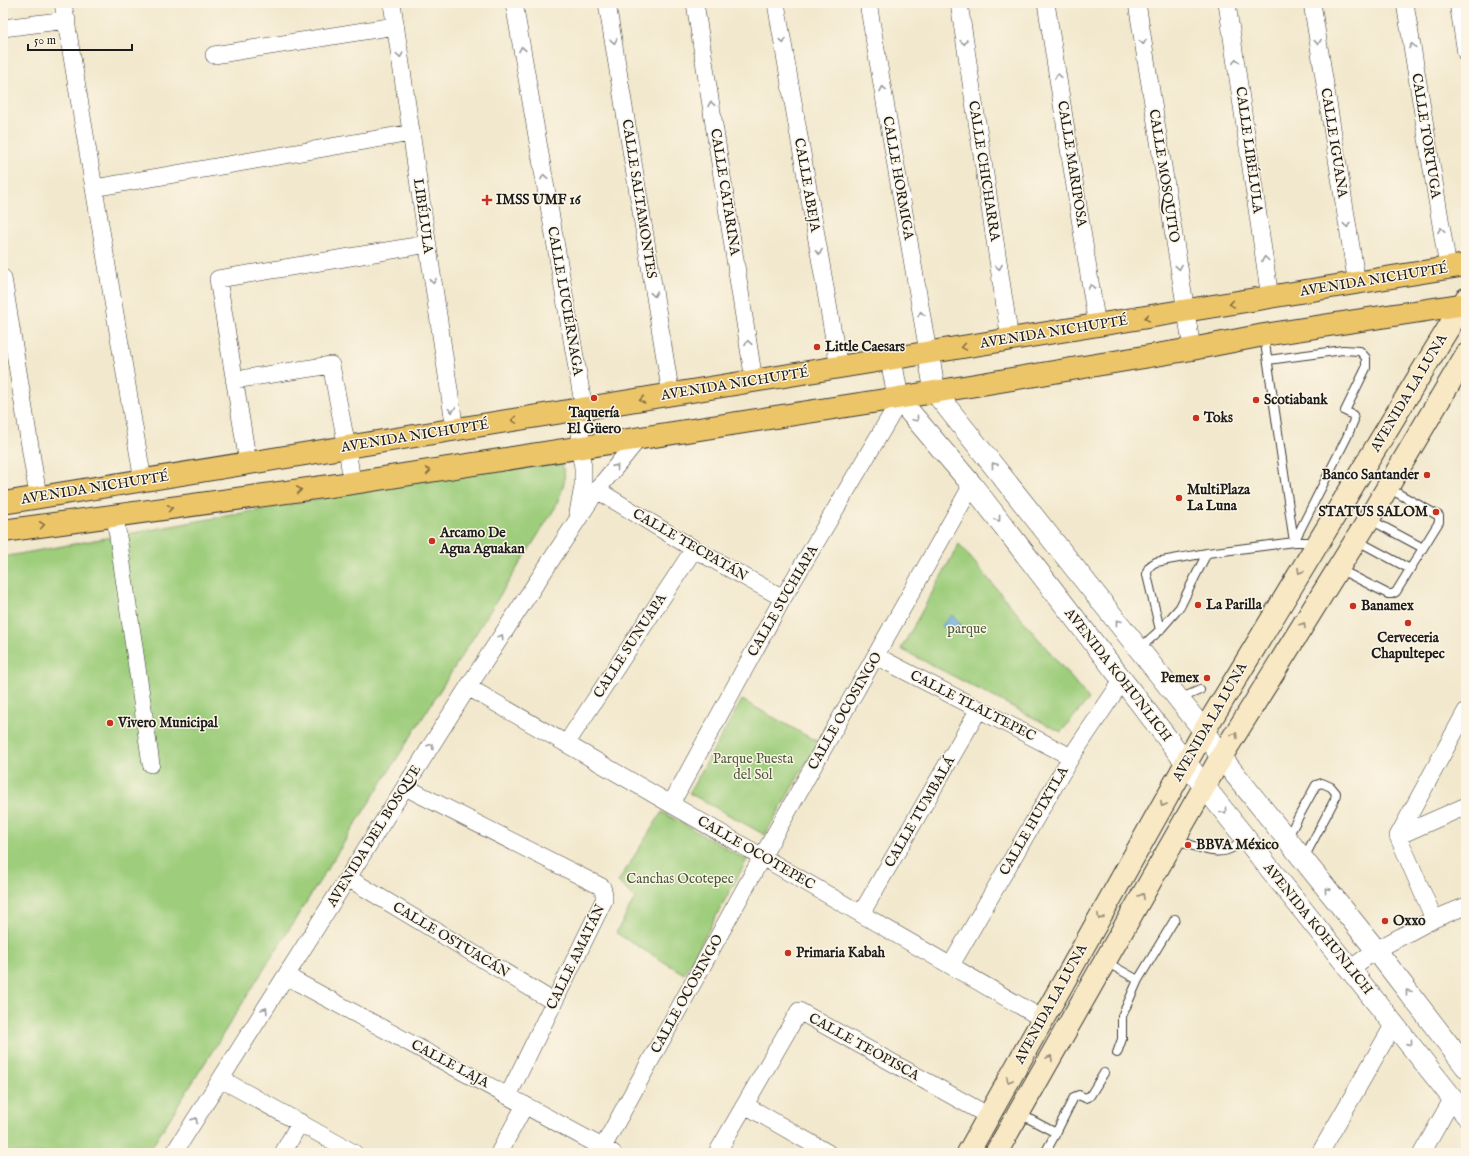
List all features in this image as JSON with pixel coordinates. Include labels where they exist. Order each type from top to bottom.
[{"type":"main road","name":"AVENIDA NICHUPTÉ","points":[[3,502],[1457,267]]},
{"type":"main road","name":"AVENIDA NICHUPTÉ","points":[[3,531],[352,483],[899,399],[1192,349],[1264,335],[1465,302]]},
{"type":"main road","name":"AVENIDA LA LUNA","points":[[968,1153],[1204,731],[1223,689],[1318,542],[1465,302]]},
{"type":"main road","name":"AVENIDA LA LUNA","points":[[996,1153],[1221,758],[1363,529],[1466,355]]},
{"type":"main road","points":[[1338,510],[1363,529]]},
{"type":"street","points":[[63,3],[143,480]]},
{"type":"street","name":"LIBÉLULA","points":[[392,3],[455,430]]},
{"type":"street","name":"CALLE LUCIÉRNAGA","points":[[514,3],[584,409]]},
{"type":"street","name":"CALLE SALTAMONTES","points":[[607,3],[671,395]]},
{"type":"street","name":"CALLE CATARINA","points":[[695,3],[754,381]]},
{"type":"street","name":"CALLE ABEJA","points":[[776,3],[839,368]]},
{"type":"street","name":"CALLE HORMIGA","points":[[868,3],[928,352]]},
{"type":"street","name":"CALLE CHICHARRA","points":[[959,3],[1010,340]]},
{"type":"street","name":"CALLE MARIPOSA","points":[[1046,3],[1097,326]]},
{"type":"street","name":"CALLE MOSQUITO","points":[[1137,3],[1192,349]]},
{"type":"street","name":"CALLE LIBÉLULA","points":[[1227,3],[1270,298]]},
{"type":"street","name":"CALLE IGUANA","points":[[1312,3],[1357,284]]},
{"type":"street","name":"CALLE TORTUGA","points":[[1405,3],[1457,267]]},
{"type":"street","points":[[1461,5],[1466,53]]},
{"type":"street","points":[[3,28],[67,20]]},
{"type":"street","points":[[214,55],[396,26]]},
{"type":"street","points":[[94,188],[411,133]]},
{"type":"street","points":[[248,463],[218,279],[428,244]]},
{"type":"street","points":[[3,278],[8,346],[38,496]]},
{"type":"street","points":[[928,352],[936,392],[1204,731],[1221,758],[1376,950],[1466,1067]]},
{"type":"street","points":[[891,359],[899,399]]},
{"type":"street","points":[[234,380],[331,365],[347,447],[352,483]]},
{"type":"street","name":"AVENIDA KOHUNLICH","points":[[899,399],[972,485],[1204,787],[1466,1115]]},
{"type":"street","name":"CALLE SUCHIAPA","points":[[671,804],[783,598],[899,399]]},
{"type":"street","name":"AVENIDA DEL BOSQUE","points":[[577,521],[584,486],[583,467],[579,447],[584,409]]},
{"type":"street","name":"AVENIDA DEL BOSQUE","points":[[174,1153],[468,687],[597,490],[639,438]]},
{"type":"street","name":"CALLE OCOSINGO","points":[[608,1150],[762,857],[972,485]]},
{"type":"street","name":"CALLE TECPATÁN","points":[[597,490],[694,549],[783,598]]},
{"type":"street","points":[[115,516],[151,764]]},
{"type":"street","name":"CALLE SUNUAPA","points":[[566,744],[694,549]]},
{"type":"street","points":[[1072,616],[1097,596]]},
{"type":"street","name":"CALLE TLALTEPEC","points":[[876,656],[1071,757]]},
{"type":"street","name":"CALLE HUIXTLA","points":[[951,965],[1071,757],[1122,681]]},
{"type":"street","name":"CALLE OCOTEPEC","points":[[468,687],[1043,1019]]},
{"type":"street","name":"CALLE TUMBALÁ","points":[[861,914],[980,709]]},
{"type":"street","points":[[1398,836],[1466,711]]},
{"type":"street","name":"CALLE AMATÁN","points":[[405,788],[602,887],[604,900],[508,1096]]},
{"type":"street","points":[[1398,836],[1466,806]]},
{"type":"street","points":[[1398,836],[1434,919]]},
{"type":"street","name":"CALLE OSTUACÁN","points":[[348,878],[554,1002]]},
{"type":"street","points":[[1350,969],[1376,950],[1434,919],[1466,906]]},
{"type":"street","name":"CALLE LAJA","points":[[286,976],[608,1150]]},
{"type":"street","name":"CALLE TEOPISCA","points":[[717,1153],[799,1011],[989,1116]]},
{"type":"street","points":[[1320,1153],[1394,1024]]},
{"type":"street","points":[[221,1079],[354,1153]]},
{"type":"street","points":[[1422,1153],[1453,1098]]},
{"type":"street","points":[[499,1153],[525,1105]]},
{"type":"street","points":[[745,1106],[828,1153]]},
{"type":"street","points":[[283,1153],[300,1122]]},
{"type":"lane","points":[[1264,335],[1294,542]]},
{"type":"lane","points":[[1268,360],[1343,350],[1360,351],[1366,358],[1366,368],[1345,411],[1353,415],[1354,420],[1347,437],[1294,542]]},
{"type":"lane","points":[[1338,569],[1388,594],[1392,594],[1396,592],[1439,522],[1438,516],[1387,488]]},
{"type":"lane","points":[[1363,529],[1423,548]]},
{"type":"lane","points":[[1363,529],[1410,569]]},
{"type":"lane","points":[[1160,630],[1147,575],[1147,570],[1156,562],[1207,553],[1294,542],[1318,542]]},
{"type":"lane","points":[[1139,649],[1160,630],[1180,607],[1207,553]]},
{"type":"lane","points":[[1178,698],[1200,690]]},
{"type":"lane","points":[[1286,839],[1316,785],[1322,783],[1331,787],[1336,793],[1335,799],[1303,860]]},
{"type":"lane","points":[[1175,839],[1216,852],[1232,849],[1239,843],[1243,835]]},
{"type":"lane","points":[[1117,1053],[1122,1039],[1122,1016],[1138,980],[1175,919]]},
{"type":"lane","points":[[1105,962],[1138,980]]},
{"type":"lane","points":[[1045,1153],[1074,1097],[1080,1095],[1085,1098],[1090,1096],[1104,1073]]},
{"type":"lane","points":[[1019,1113],[1056,1133]]},
{"type":"green space","points":[[546,459],[560,462],[563,468],[564,485],[555,508],[148,1153],[3,1153],[3,557],[519,462]]},
{"type":"green space","name":"parque","points":[[959,544],[1089,699],[1061,732],[901,649]]},
{"type":"green space","name":"Parque Puesta del Sol","points":[[742,700],[818,742],[765,835],[689,793]]},
{"type":"green space","name":"Canchas Ocotepec","points":[[662,812],[747,860],[684,974],[616,933],[635,898],[618,882]]},
{"type":"water","points":[[952,615],[962,626],[958,635],[941,626]]},
{"type":"place","name":"IMSS UMF 16","points":[[487,200]]},
{"type":"place","name":"Little Caesars","points":[[817,347]]},
{"type":"place","name":"Taquería El Güero","points":[[594,398]]},
{"type":"place","name":"Scotiabank","points":[[1256,400]]},
{"type":"place","name":"Toks","points":[[1196,418]]},
{"type":"place","name":"Banco Santander","points":[[1427,475]]},
{"type":"place","name":"MultiPlaza La Luna","points":[[1179,498]]},
{"type":"place","name":"STATUS SALOM","points":[[1436,512]]},
{"type":"place","name":"Arcamo De Agua Aguakan","points":[[432,541]]},
{"type":"place","name":"La Parilla","points":[[1198,605]]},
{"type":"place","name":"Banamex","points":[[1353,606]]},
{"type":"place","name":"Cerveceria Chapultepec","points":[[1408,623]]},
{"type":"place","name":"Pemex","points":[[1207,678]]},
{"type":"place","name":"Vivero Municipal","points":[[110,723]]},
{"type":"place","name":"BBVA México","points":[[1188,845]]},
{"type":"place","name":"Oxxo","points":[[1385,921]]},
{"type":"place","name":"Primaria Kabah","points":[[788,953]]}]
